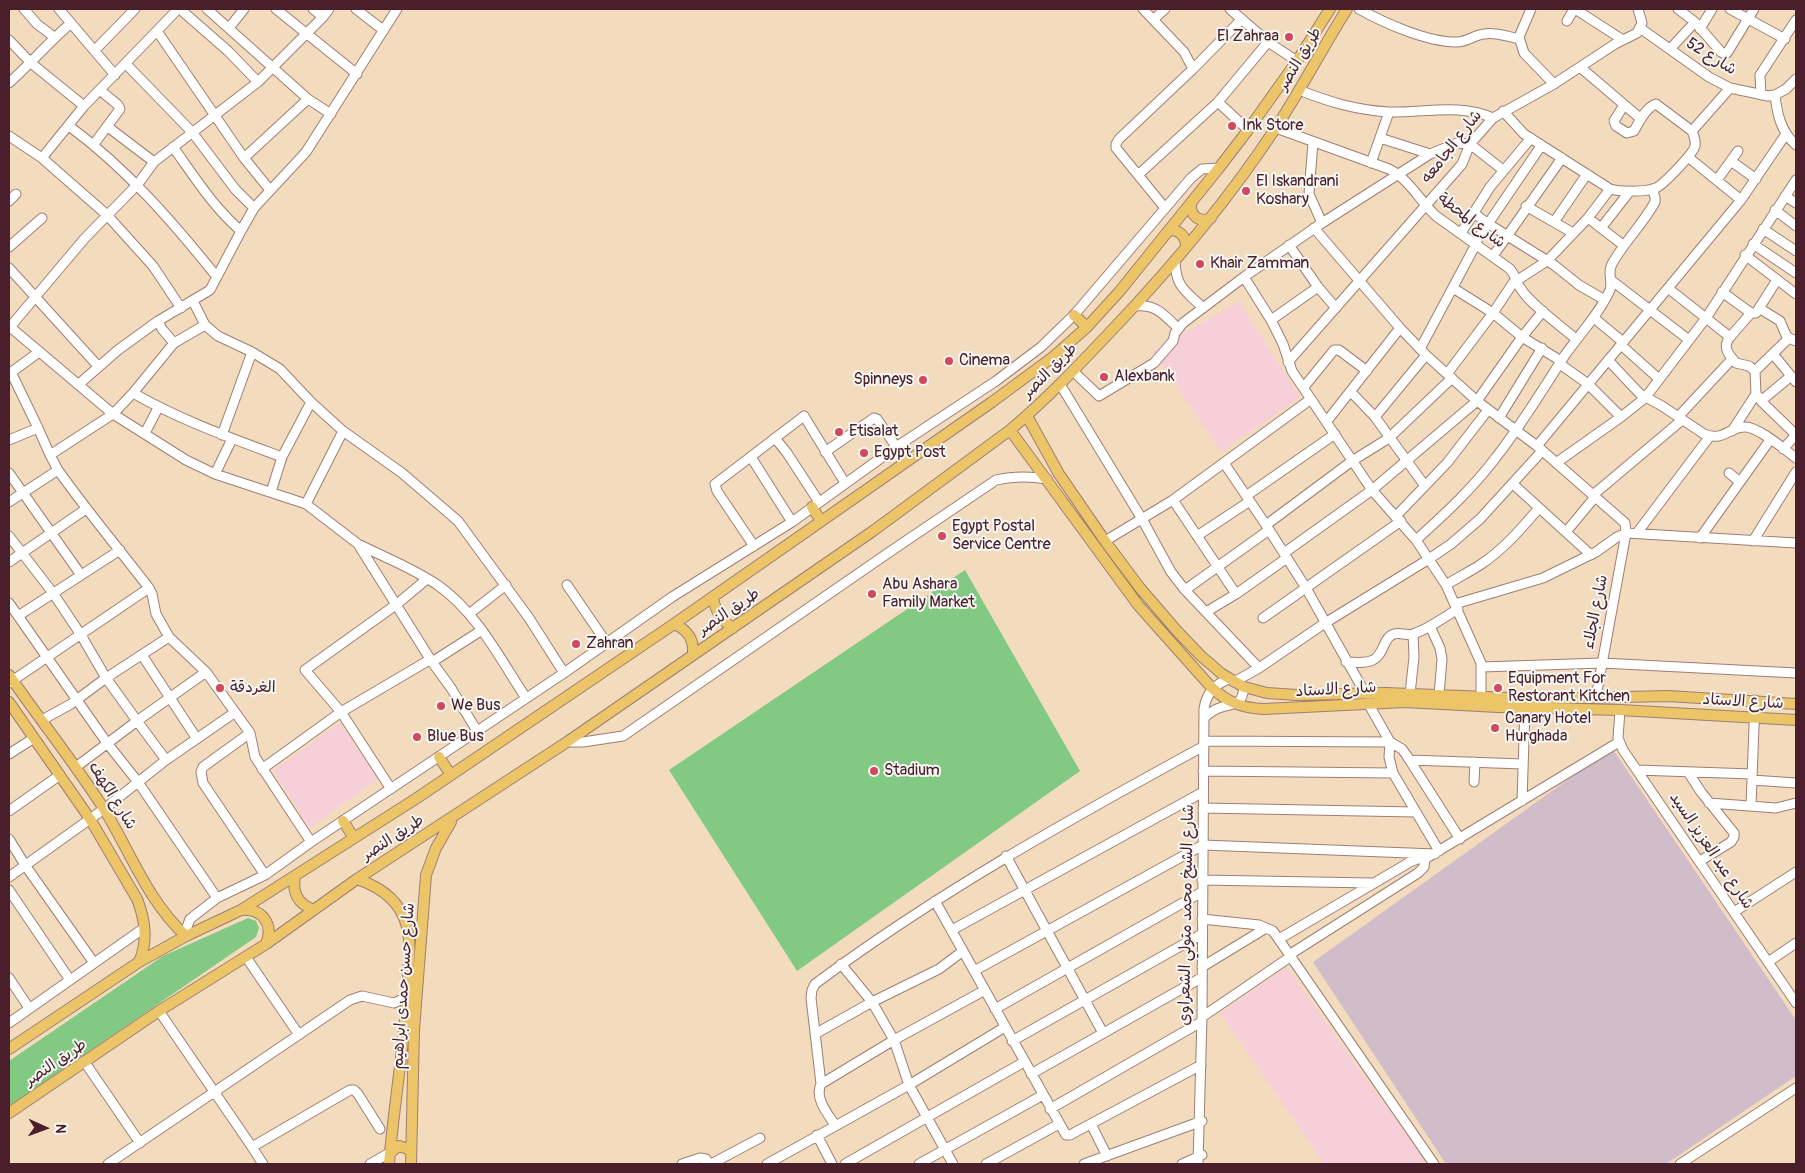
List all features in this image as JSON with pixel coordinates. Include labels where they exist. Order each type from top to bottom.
[{"type":"main road","name":"طريق النصر","points":[[9,1049],[139,962],[186,936],[241,910],[451,775],[713,597],[992,402],[1053,357],[1087,327],[1119,292],[1219,168],[1297,61],[1330,9]]},
{"type":"main road","name":"طريق النصر","points":[[9,1113],[158,1011],[266,944],[358,878],[567,742],[873,531],[1027,416],[1073,371],[1134,306],[1211,218],[1276,128],[1347,9]]},
{"type":"main road","points":[[1191,203],[1194,216],[1202,220],[1211,218]]},
{"type":"main road","points":[[1169,230],[1182,234],[1185,238],[1186,247]]},
{"type":"main road","points":[[1074,315],[1087,327]]},
{"type":"main road","name":"شارع الاستاد","points":[[1027,416],[1059,474],[1105,542],[1145,594],[1177,631],[1215,668],[1232,681],[1244,687],[1259,692],[1288,695],[1331,695],[1405,702],[1525,708],[1620,710],[1796,720]]},
{"type":"main road","name":"شارع الاستاد","points":[[1010,430],[1138,605],[1214,689],[1222,697],[1236,705],[1264,709],[1410,694],[1538,699],[1668,696],[1796,704]]},
{"type":"main road","points":[[815,505],[821,521]]},
{"type":"main road","points":[[713,597],[714,604],[721,618],[733,628]]},
{"type":"main road","points":[[674,624],[687,632],[693,646],[693,654]]},
{"type":"main road","name":"شارع الكهف","points":[[10,679],[76,767],[104,810],[159,905],[186,936]]},
{"type":"main road","name":"شارع الكهف","points":[[9,702],[90,819],[137,899],[141,908],[144,928],[144,946],[139,962]]},
{"type":"main road","points":[[439,757],[451,775]]},
{"type":"main road","name":"شارع حسن حمدى ابراهيم","points":[[390,1164],[409,1029],[426,875],[444,831],[455,816]]},
{"type":"main road","points":[[343,820],[354,838]]},
{"type":"main road","points":[[295,876],[293,885],[299,901],[306,907],[314,910]]},
{"type":"main road","name":"شارع حسن حمدى ابراهيم","points":[[358,878],[383,891],[394,901],[402,913],[407,927],[409,941],[407,997],[411,1164]]},
{"type":"main road","points":[[241,910],[249,909],[263,916],[269,929],[269,937],[266,944]]},
{"type":"main road","points":[[391,1152],[399,1146],[408,1148],[411,1153]]},
{"type":"street","points":[[24,9],[37,24],[54,37]]},
{"type":"street","points":[[58,9],[115,75]]},
{"type":"street","points":[[42,158],[84,106],[179,9],[228,51],[258,82]]},
{"type":"street","points":[[207,9],[308,99],[331,114]]},
{"type":"street","points":[[229,28],[244,9]]},
{"type":"street","points":[[276,9],[357,74]]},
{"type":"street","points":[[313,9],[322,17]]},
{"type":"street","points":[[329,9],[258,82],[154,162],[138,184],[106,215],[9,327],[113,414],[186,460],[215,474],[306,504],[358,544],[417,572],[440,587],[469,614],[482,630],[526,698]]},
{"type":"street","points":[[356,9],[383,30]]},
{"type":"street","points":[[79,384],[98,366],[158,321],[210,290],[254,208],[306,152],[397,9]]},
{"type":"street","points":[[1143,9],[1188,58],[1192,69]]},
{"type":"street","points":[[1154,19],[1165,9]]},
{"type":"street","points":[[1230,9],[1268,42],[1297,61]]},
{"type":"street","points":[[1359,9],[1400,29],[1451,42],[1469,40],[1485,34],[1519,37]]},
{"type":"street","points":[[1531,9],[1519,37],[1524,54],[1554,84]]},
{"type":"street","points":[[1567,21],[1575,9],[1623,40]]},
{"type":"street","points":[[1638,9],[1641,16],[1640,28]]},
{"type":"street","points":[[1678,9],[1698,26],[1725,54],[1754,9]]},
{"type":"street","points":[[1670,49],[1698,26],[1712,9]]},
{"type":"street","points":[[1730,9],[1785,39]]},
{"type":"street","points":[[95,50],[129,11]]},
{"type":"street","points":[[1165,208],[1116,148],[1116,144],[1242,19]]},
{"type":"street","points":[[1762,94],[1760,75],[1796,20]]},
{"type":"street","points":[[9,83],[31,63],[54,37],[71,24]]},
{"type":"street","name":"شارع الجامعه","points":[[1288,362],[1462,164],[1470,144],[1493,118],[1554,84],[1637,33],[1640,28]]},
{"type":"street","name":"شارع 52","points":[[1640,28],[1709,77],[1730,88],[1775,95]]},
{"type":"street","points":[[158,31],[244,158],[270,190]]},
{"type":"street","points":[[9,40],[31,63],[84,106]]},
{"type":"street","points":[[1138,176],[1218,102],[1268,42]]},
{"type":"street","points":[[126,64],[192,132],[235,189],[254,208]]},
{"type":"street","points":[[1580,67],[1641,119]]},
{"type":"street","points":[[1796,79],[1786,89],[1775,95],[1780,122],[1786,134],[1796,145]]},
{"type":"street","points":[[1692,131],[1730,88]]},
{"type":"street","points":[[94,144],[120,109],[118,105],[100,90]]},
{"type":"street","points":[[1299,90],[1332,103],[1349,107],[1389,112],[1461,110],[1476,112],[1493,118]]},
{"type":"street","points":[[244,158],[308,99]]},
{"type":"street","points":[[1218,102],[1248,130]]},
{"type":"street","points":[[1503,111],[1519,129],[1541,146],[1610,189],[1630,191],[1652,189],[1662,184],[1688,157],[1695,148],[1695,136],[1692,131],[1656,104],[1652,105],[1632,133],[1627,133],[1616,126],[1614,121],[1624,105]]},
{"type":"street","points":[[1371,163],[1389,112]]},
{"type":"street","points":[[69,126],[94,144],[138,184],[187,240],[216,277]]},
{"type":"street","points":[[108,127],[154,162]]},
{"type":"street","name":"شارع المحطة","points":[[1276,128],[1397,174],[1420,198],[1425,206],[1510,268],[1518,280],[1520,288],[1543,311],[1576,339]]},
{"type":"street","points":[[1214,689],[1221,682],[1232,681],[1258,668],[1325,623],[1429,559],[1465,532],[1513,484],[1588,384],[1669,289],[1741,200],[1786,134]]},
{"type":"street","points":[[9,136],[42,158],[106,215],[153,266],[181,308]]},
{"type":"street","points":[[1380,138],[1430,154]]},
{"type":"street","points":[[1461,233],[1504,170],[1531,138]]},
{"type":"street","points":[[1313,142],[1309,194],[1318,226],[1360,282],[1423,352],[1488,410],[1540,449],[1622,519],[1625,523],[1626,533]]},
{"type":"street","points":[[1073,371],[1099,396],[1154,363],[1173,341],[1178,328],[1203,308],[1289,245],[1430,154],[1457,143],[1470,144],[1504,170]]},
{"type":"street","points":[[1375,417],[1423,352],[1475,243],[1541,146]]},
{"type":"street","points":[[173,147],[214,204],[241,231]]},
{"type":"street","points":[[1717,180],[1738,151]]},
{"type":"street","points":[[1688,157],[1741,200]]},
{"type":"street","points":[[1493,256],[1508,236],[1526,206],[1562,158]]},
{"type":"street","points":[[1731,161],[1756,179]]},
{"type":"street","points":[[186,936],[190,919],[217,898],[266,875],[343,820],[564,673],[672,597],[792,522],[845,483],[996,382],[1041,347],[1074,315],[1191,178],[1202,169],[1219,168]]},
{"type":"street","points":[[1554,222],[1587,174]]},
{"type":"street","points":[[1556,463],[1645,398],[1706,318],[1745,255],[1796,180]]},
{"type":"street","points":[[1186,590],[1352,461],[1389,438],[1450,376],[1513,283],[1547,261],[1588,218],[1610,189]]},
{"type":"street","points":[[1416,540],[1462,497],[1496,458],[1516,431],[1576,339],[1594,318],[1610,289],[1609,271],[1611,266],[1655,202],[1652,189]]},
{"type":"street","points":[[1601,228],[1630,191]]},
{"type":"street","points":[[9,201],[16,194]]},
{"type":"street","points":[[1785,196],[1796,203]]},
{"type":"street","points":[[1526,206],[1573,233]]},
{"type":"street","points":[[1775,210],[1796,226]]},
{"type":"street","points":[[1474,213],[1487,224],[1547,261],[1579,286],[1604,300]]},
{"type":"street","points":[[9,247],[42,218]]},
{"type":"street","points":[[1588,218],[1623,246]]},
{"type":"street","points":[[1763,229],[1796,251]]},
{"type":"street","points":[[1753,244],[1796,273]]},
{"type":"street","points":[[1289,245],[1318,287],[1336,308]]},
{"type":"street","points":[[1745,255],[1796,294]]},
{"type":"street","points":[[1175,260],[1177,279],[1180,286],[1203,308]]},
{"type":"street","points":[[9,268],[98,366]]},
{"type":"street","points":[[1244,277],[1283,344],[1292,372],[1304,387],[1372,490],[1416,540],[1446,585],[1482,667],[1481,697]]},
{"type":"street","points":[[1610,280],[1689,340]]},
{"type":"street","points":[[1777,280],[1755,310],[1730,336],[1725,345],[1732,359],[1737,364],[1748,366],[1755,371],[1759,398],[1794,433],[1794,437],[1783,449]]},
{"type":"street","points":[[1270,320],[1318,287]]},
{"type":"street","points":[[1453,288],[1493,313],[1522,336],[1542,348],[1588,384],[1621,417]]},
{"type":"street","points":[[1669,289],[1730,336]]},
{"type":"street","points":[[1722,292],[1755,310],[1780,320],[1786,335],[1793,340],[1773,354],[1755,371]]},
{"type":"street","points":[[193,301],[205,324],[218,336],[252,352],[280,369],[311,402],[343,431],[402,473],[458,520],[529,618],[564,673]]},
{"type":"street","points":[[1134,306],[1144,305],[1158,310],[1178,328]]},
{"type":"street","points":[[1206,612],[1236,594],[1372,490],[1478,401],[1522,336],[1543,311]]},
{"type":"street","points":[[1594,318],[1659,379]]},
{"type":"street","points":[[158,321],[174,343]]},
{"type":"street","points":[[50,456],[113,414],[174,343],[205,324]]},
{"type":"street","points":[[1327,421],[1400,328]]},
{"type":"street","points":[[1499,418],[1542,348]]},
{"type":"street","points":[[1304,387],[1334,350],[1339,350],[1367,371]]},
{"type":"street","points":[[39,352],[10,373],[50,456],[86,509],[149,588],[156,614],[168,636],[206,672],[250,733],[255,756],[262,769],[311,842]]},
{"type":"street","points":[[222,434],[252,352]]},
{"type":"street","points":[[1732,431],[1759,398],[1794,379],[1773,354]]},
{"type":"street","points":[[1566,532],[1594,496],[1680,418],[1732,359]]},
{"type":"street","points":[[1608,360],[1645,398],[1662,406],[1710,436],[1721,437],[1740,428],[1748,427],[1757,431],[1796,458]]},
{"type":"street","points":[[1060,384],[1142,519],[1171,572],[1258,668]]},
{"type":"street","points":[[1351,392],[1375,417],[1425,486]]},
{"type":"street","points":[[133,393],[158,408],[232,439],[282,457]]},
{"type":"street","points":[[1105,542],[1172,500],[1311,399]]},
{"type":"street","points":[[271,492],[282,457],[311,402]]},
{"type":"street","points":[[144,433],[158,408]]},
{"type":"street","points":[[1263,618],[1398,518],[1447,463],[1488,410]]},
{"type":"street","points":[[754,546],[716,487],[718,482],[804,416],[845,483]]},
{"type":"street","points":[[825,452],[874,418],[881,423],[897,448]]},
{"type":"street","points":[[9,440],[38,428]]},
{"type":"street","points":[[306,504],[343,431]]},
{"type":"street","points":[[1197,536],[1335,434]]},
{"type":"street","points":[[1637,533],[1710,436]]},
{"type":"street","points":[[775,438],[787,454],[815,505]]},
{"type":"street","points":[[215,474],[232,439]]},
{"type":"street","points":[[1700,538],[1770,440]]},
{"type":"street","points":[[751,458],[792,522]]},
{"type":"street","points":[[1224,463],[1306,588],[1390,742],[1389,757],[1393,772],[1437,852]]},
{"type":"street","points":[[9,502],[58,470]]},
{"type":"street","points":[[1753,540],[1796,472]]},
{"type":"street","points":[[9,473],[81,575]]},
{"type":"street","points":[[1730,474],[1740,482]]},
{"type":"street","points":[[567,742],[583,742],[623,736],[891,550],[996,480],[1024,476],[1047,480]]},
{"type":"street","points":[[1513,484],[1590,555]]},
{"type":"street","points":[[1172,500],[1236,594]]},
{"type":"street","points":[[1446,585],[1480,565],[1501,548],[1539,508]]},
{"type":"street","points":[[9,562],[86,509]]},
{"type":"street","points":[[1346,662],[1369,662],[1375,660],[1380,655],[1391,635],[1396,633],[1414,634],[1430,626],[1456,607],[1543,578],[1590,555],[1626,533],[1796,543]]},
{"type":"street","name":"شارع الجلاء","points":[[1596,697],[1626,533]]},
{"type":"street","points":[[9,536],[53,593],[81,635],[106,678],[166,760]]},
{"type":"street","points":[[358,544],[477,731]]},
{"type":"street","points":[[18,616],[120,550]]},
{"type":"street","points":[[391,789],[341,712],[305,670],[397,604],[427,579]]},
{"type":"street","points":[[469,614],[506,585]]},
{"type":"street","points":[[566,585],[606,642]]},
{"type":"street","points":[[10,679],[47,658],[149,588]]},
{"type":"street","points":[[9,603],[76,700],[138,782],[217,898]]},
{"type":"street","points":[[1430,626],[1440,648],[1442,660],[1439,695]]},
{"type":"street","points":[[262,769],[341,712],[482,630]]},
{"type":"street","points":[[1410,694],[1414,657],[1414,634]]},
{"type":"street","points":[[42,720],[76,700],[168,636]]},
{"type":"street","points":[[142,655],[197,739]]},
{"type":"street","points":[[1482,667],[1602,664],[1796,673]]},
{"type":"street","points":[[76,767],[169,696],[206,672]]},
{"type":"street","points":[[1204,718],[1215,710],[1236,705],[1242,697],[1244,687]]},
{"type":"street","name":"شارع الشيخ محمد متولي الشعراوى","points":[[1200,1160],[1204,718],[1205,700],[1214,689]]},
{"type":"street","points":[[1751,806],[1755,700]]},
{"type":"street","points":[[1522,801],[1525,708]]},
{"type":"street","points":[[1279,939],[1413,860],[1426,859],[1619,742],[1620,710]]},
{"type":"street","points":[[9,877],[104,810],[166,760],[234,713]]},
{"type":"street","points":[[250,733],[204,767],[201,772],[203,783],[266,875]]},
{"type":"street","points":[[9,754],[34,738]]},
{"type":"street","points":[[835,1125],[819,1097],[818,1089],[820,1084],[812,990],[815,984],[935,901],[1006,856],[1204,744],[1390,742],[1402,749],[1410,760],[1460,839]]},
{"type":"street","name":"شارع عبد العزيز السيد","points":[[1619,742],[1796,1003]]},
{"type":"street","points":[[1410,760],[1523,764]]},
{"type":"street","points":[[1474,782],[1475,762]]},
{"type":"street","points":[[1637,770],[1752,777],[1796,783]]},
{"type":"street","points":[[1203,771],[1393,772]]},
{"type":"street","points":[[1688,772],[1732,830],[1734,837],[1731,842],[1700,861]]},
{"type":"street","points":[[9,811],[60,775]]},
{"type":"street","points":[[952,930],[1203,792]]},
{"type":"street","points":[[1710,803],[1776,808],[1796,803]]},
{"type":"street","points":[[1203,808],[1415,812]]},
{"type":"street","points":[[9,839],[25,865],[94,963]]},
{"type":"street","points":[[974,971],[1203,845],[1437,852]]},
{"type":"street","points":[[1006,856],[1103,1033]]},
{"type":"street","points":[[1050,1109],[1201,1019],[1290,956],[1418,873],[1424,867],[1426,859]]},
{"type":"street","points":[[1734,912],[1796,872]]},
{"type":"street","points":[[1202,880],[1372,883]]},
{"type":"street","points":[[9,890],[70,980]]},
{"type":"street","points":[[995,1009],[1202,892]]},
{"type":"street","points":[[935,901],[1064,1134],[1069,1136],[1201,1065]]},
{"type":"street","points":[[1202,920],[1259,925],[1273,931],[1434,1164]]},
{"type":"street","points":[[9,1023],[144,928]]},
{"type":"street","points":[[1202,967],[1266,928]]},
{"type":"street","points":[[1012,1041],[1202,934]]},
{"type":"street","points":[[1768,962],[1796,943]]},
{"type":"street","points":[[815,1034],[872,1002],[939,969],[963,951]]},
{"type":"street","points":[[246,957],[299,1035]]},
{"type":"street","points":[[842,964],[872,1002],[894,1040],[908,1085],[953,1164]]},
{"type":"street","points":[[9,978],[29,1008]]},
{"type":"street","points":[[1031,1074],[1201,978]]},
{"type":"street","points":[[820,1084],[984,990]]},
{"type":"street","points":[[108,1164],[350,1000],[362,996],[394,1003],[407,997]]},
{"type":"street","points":[[158,1011],[263,1164]]},
{"type":"street","points":[[767,1164],[908,1085],[1005,1027]]},
{"type":"street","points":[[84,1062],[140,1143]]},
{"type":"street","points":[[845,1164],[1024,1062]]},
{"type":"street","points":[[252,1147],[352,1090],[358,1094],[380,1130]]},
{"type":"street","points":[[1680,1164],[1795,1091]]},
{"type":"street","points":[[919,1164],[1043,1095]]},
{"type":"street","points":[[1084,1164],[1201,1118]]},
{"type":"street","points":[[986,1164],[1058,1124]]},
{"type":"street","points":[[1091,1124],[1107,1156]]},
{"type":"street","points":[[817,1136],[832,1164]]},
{"type":"street","points":[[682,1164],[700,1158],[706,1159],[710,1164],[760,1138]]},
{"type":"street","points":[[370,1164],[391,1152]]},
{"type":"street","points":[[1182,1164],[1200,1160]]},
{"type":"shaded area","points":[[1239,301],[1300,397],[1221,452],[1153,351]]},
{"type":"shaded area","points":[[340,723],[378,779],[310,828],[273,771]]},
{"type":"shaded area","points":[[1612,748],[1796,1020],[1796,1076],[1666,1164],[1446,1164],[1313,962]]},
{"type":"shaded area","points":[[1287,967],[1425,1160],[1417,1164],[1324,1164],[1220,1013]]},
{"type":"green space","name":"Stadium","points":[[965,570],[1080,771],[797,971],[669,770]]},
{"type":"green space","points":[[248,918],[256,921],[259,928],[256,937],[9,1106],[9,1061],[163,956]]},
{"type":"place","name":"El Zahraa","points":[[1289,37]]},
{"type":"place","name":"Ink Store","points":[[1232,126]]},
{"type":"place","name":"El Iskandrani Koshary","points":[[1246,191]]},
{"type":"place","name":"Khair Zamman","points":[[1200,264]]},
{"type":"place","name":"Cinema","points":[[949,361]]},
{"type":"place","name":"Alexbank","points":[[1104,377]]},
{"type":"place","name":"Spinneys","points":[[923,380]]},
{"type":"place","name":"Etisalat","points":[[839,432]]},
{"type":"place","name":"Egypt Post","points":[[864,453]]},
{"type":"place","name":"Egypt Postal Service Centre","points":[[942,536]]},
{"type":"place","name":"Abu Ashara Family Market","points":[[872,594]]},
{"type":"place","name":"Zahran","points":[[576,644]]},
{"type":"place","name":"الغردقة","points":[[220,688]]},
{"type":"place","name":"Equipment For Restorant Kitchen","points":[[1498,688]]},
{"type":"place","name":"We Bus","points":[[441,706]]},
{"type":"place","name":"Canary Hotel Hurghada","points":[[1495,728]]},
{"type":"place","name":"Blue Bus","points":[[417,737]]},
{"type":"place","name":"Stadium","points":[[874,771]]}]
